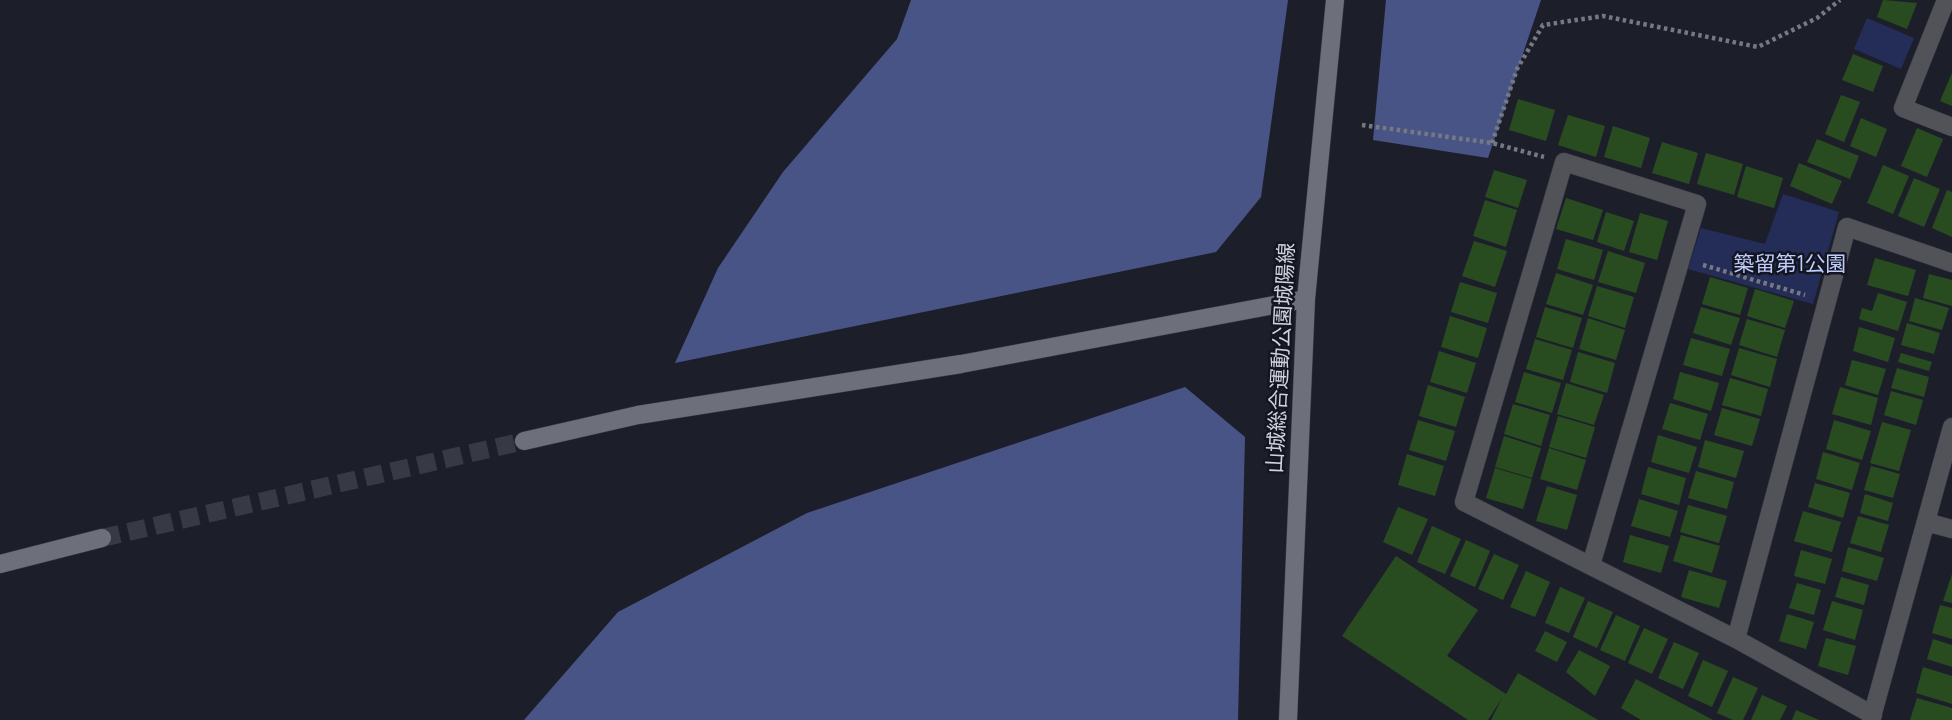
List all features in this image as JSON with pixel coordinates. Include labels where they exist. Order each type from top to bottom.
[{"type":"street","points":[[1321,0],[1331,39]]},
{"type":"street","name":"山城総合運動公園城陽線","points":[[1288,720],[1306,299],[1335,0]]},
{"type":"street","points":[[1946,0],[1903,108],[1952,127]]},
{"type":"street","points":[[1591,565],[1698,205],[1564,162],[1464,502],[1736,639],[1872,718],[1952,427]]},
{"type":"street","points":[[1736,639],[1847,227],[1952,263]]},
{"type":"street","points":[[524,441],[638,415],[935,368],[1306,299]]},
{"type":"street","points":[[1926,522],[1952,529]]},
{"type":"street","points":[[0,564],[102,538]]},
{"type":"path","points":[[1492,143],[1517,69],[1543,25],[1604,16],[1758,47],[1817,18],[1840,0]]},
{"type":"path","points":[[1362,125],[1492,143],[1564,162]]},
{"type":"path","points":[[1681,258],[1826,301]]},
{"type":"green space","points":[[1867,18],[1914,38],[1901,69],[1854,49]]},
{"type":"green space","name":"築留第1公園","points":[[1783,194],[1839,212],[1813,304],[1688,269],[1701,228],[1765,244]]},
{"type":"shaded area","points":[[911,0],[1288,0],[1261,197],[1216,252],[675,363],[718,268],[783,172],[897,39]]},
{"type":"shaded area","points":[[1386,0],[1541,0],[1488,158],[1373,140]]},
{"type":"shaded area","points":[[1185,387],[1245,437],[1238,720],[524,720],[618,612],[807,513]]},
{"type":"building","points":[[1883,0],[1917,3],[1907,29],[1877,17]]},
{"type":"building","points":[[1853,54],[1883,66],[1873,92],[1842,80]]},
{"type":"building","points":[[1952,73],[1952,106],[1940,101]]},
{"type":"building","points":[[1841,95],[1860,102],[1844,142],[1825,134]]},
{"type":"building","points":[[1518,99],[1555,110],[1546,141],[1509,130]]},
{"type":"building","points":[[1568,115],[1605,126],[1596,157],[1558,145]]},
{"type":"building","points":[[1861,118],[1887,129],[1876,157],[1850,146]]},
{"type":"building","points":[[1613,126],[1650,138],[1641,168],[1604,157]]},
{"type":"building","points":[[1917,128],[1943,139],[1927,177],[1901,166]]},
{"type":"building","points":[[1817,139],[1859,156],[1850,179],[1807,162]]},
{"type":"building","points":[[1662,142],[1698,153],[1689,184],[1652,173]]},
{"type":"building","points":[[1706,153],[1743,164],[1734,195],[1697,184]]},
{"type":"building","points":[[1799,163],[1842,181],[1832,204],[1790,186]]},
{"type":"building","points":[[1883,165],[1909,176],[1893,214],[1867,203]]},
{"type":"building","points":[[1746,166],[1783,178],[1774,208],[1737,197]]},
{"type":"building","points":[[1494,170],[1527,180],[1518,208],[1485,197]]},
{"type":"building","points":[[1914,178],[1940,189],[1924,227],[1898,216]]},
{"type":"building","points":[[1947,190],[1952,192],[1952,237],[1932,228]]},
{"type":"building","points":[[1566,198],[1603,210],[1593,240],[1556,229]]},
{"type":"building","points":[[1485,200],[1517,210],[1506,247],[1473,236]]},
{"type":"building","points":[[1606,212],[1634,221],[1624,251],[1597,242]]},
{"type":"building","points":[[1640,213],[1668,221],[1657,260],[1629,252]]},
{"type":"building","points":[[1566,239],[1603,250],[1594,280],[1557,269]]},
{"type":"building","points":[[1474,241],[1507,251],[1495,287],[1462,276]]},
{"type":"building","points":[[1608,251],[1645,263],[1636,293],[1598,282]]},
{"type":"building","points":[[1875,258],[1916,270],[1908,296],[1867,285]]},
{"type":"building","points":[[1556,273],[1593,285],[1583,315],[1546,304]]},
{"type":"building","points":[[1929,274],[1952,280],[1952,306],[1923,298]]},
{"type":"building","points":[[1710,277],[1748,288],[1740,315],[1702,304]]},
{"type":"building","points":[[1460,282],[1497,293],[1488,323],[1451,312]]},
{"type":"building","points":[[1597,286],[1634,297],[1625,328],[1588,316]]},
{"type":"building","points":[[1755,289],[1794,301],[1785,328],[1747,316]]},
{"type":"building","points":[[1878,293],[1907,302],[1898,331],[1859,319],[1862,308],[1872,311]]},
{"type":"building","points":[[1915,298],[1949,308],[1942,330],[1909,321]]},
{"type":"building","points":[[1545,307],[1582,318],[1573,348],[1536,337]]},
{"type":"building","points":[[1701,307],[1740,318],[1731,345],[1693,333]]},
{"type":"building","points":[[1450,316],[1487,328],[1478,358],[1441,347]]},
{"type":"building","points":[[1588,318],[1625,330],[1616,360],[1579,349]]},
{"type":"building","points":[[1747,319],[1785,330],[1777,357],[1739,345]]},
{"type":"building","points":[[1907,323],[1940,333],[1934,354],[1901,345]]},
{"type":"building","points":[[1859,327],[1895,338],[1888,362],[1853,351]]},
{"type":"building","points":[[1691,338],[1730,349],[1722,376],[1683,365]]},
{"type":"building","points":[[1535,339],[1572,350],[1563,380],[1526,369]]},
{"type":"building","points":[[1739,348],[1777,359],[1770,387],[1731,375]]},
{"type":"building","points":[[1439,351],[1476,363],[1467,393],[1430,382]]},
{"type":"building","points":[[1578,352],[1615,363],[1607,393],[1570,382]]},
{"type":"building","points":[[1901,353],[1932,362],[1929,371],[1898,362]]},
{"type":"building","points":[[1852,360],[1886,369],[1878,395],[1845,385]]},
{"type":"building","points":[[1897,368],[1929,377],[1924,397],[1891,388]]},
{"type":"building","points":[[1524,372],[1561,383],[1552,413],[1515,402]]},
{"type":"building","points":[[1680,372],[1719,383],[1711,411],[1673,399]]},
{"type":"building","points":[[1730,378],[1768,389],[1761,416],[1722,405]]},
{"type":"building","points":[[1566,383],[1604,395],[1594,425],[1557,414]]},
{"type":"building","points":[[1428,385],[1465,397],[1456,427],[1419,416]]},
{"type":"building","points":[[1840,387],[1878,398],[1871,425],[1832,414]]},
{"type":"building","points":[[1891,391],[1923,400],[1916,425],[1884,415]]},
{"type":"building","points":[[1670,403],[1708,414],[1700,440],[1662,429]]},
{"type":"building","points":[[1513,404],[1550,415],[1541,446],[1504,434]]},
{"type":"building","points":[[1722,408],[1760,419],[1752,446],[1714,435]]},
{"type":"building","points":[[1558,416],[1595,427],[1586,458],[1549,447]]},
{"type":"building","points":[[1418,420],[1455,431],[1446,461],[1409,450]]},
{"type":"building","points":[[1834,420],[1871,431],[1862,460],[1826,449]]},
{"type":"building","points":[[1882,422],[1911,430],[1899,471],[1870,463]]},
{"type":"building","points":[[1658,435],[1697,447],[1689,473],[1651,462]]},
{"type":"building","points":[[1504,436],[1541,448],[1532,478],[1495,467]]},
{"type":"building","points":[[1705,440],[1744,451],[1736,478],[1698,467]]},
{"type":"building","points":[[1549,448],[1586,460],[1577,490],[1540,479]]},
{"type":"building","points":[[1823,452],[1860,463],[1852,490],[1816,479]]},
{"type":"building","points":[[1407,454],[1444,466],[1435,496],[1398,485]]},
{"type":"building","points":[[1871,466],[1900,474],[1893,498],[1864,490]]},
{"type":"building","points":[[1648,467],[1686,478],[1679,505],[1641,494]]},
{"type":"building","points":[[1495,468],[1532,479],[1523,509],[1486,498]]},
{"type":"building","points":[[1696,471],[1734,482],[1727,509],[1688,498]]},
{"type":"building","points":[[1815,483],[1850,493],[1843,518],[1808,507]]},
{"type":"building","points":[[1547,486],[1577,495],[1567,530],[1536,521]]},
{"type":"building","points":[[1865,494],[1893,503],[1888,521],[1860,513]]},
{"type":"building","points":[[1639,499],[1678,511],[1670,537],[1631,526]]},
{"type":"building","points":[[1688,505],[1727,516],[1719,543],[1680,532]]},
{"type":"building","points":[[1398,507],[1428,519],[1412,555],[1383,542]]},
{"type":"building","points":[[1803,511],[1841,522],[1832,552],[1794,541]]},
{"type":"building","points":[[1858,516],[1889,525],[1881,552],[1850,543]]},
{"type":"building","points":[[1432,526],[1461,539],[1445,574],[1417,562]]},
{"type":"building","points":[[1630,535],[1669,546],[1661,573],[1623,562]]},
{"type":"building","points":[[1681,535],[1720,546],[1712,573],[1673,561]]},
{"type":"building","points":[[1466,540],[1490,551],[1475,587],[1450,576]]},
{"type":"building","points":[[1848,547],[1884,558],[1877,581],[1842,571]]},
{"type":"building","points":[[1801,550],[1832,559],[1825,584],[1794,576]]},
{"type":"building","points":[[1494,554],[1519,565],[1503,600],[1478,589]]},
{"type":"building","points":[[1396,556],[1478,610],[1447,656],[1506,694],[1518,673],[1598,720],[1491,720],[1502,698],[1488,720],[1468,720],[1342,636]]},
{"type":"building","points":[[1689,570],[1727,581],[1719,608],[1681,597]]},
{"type":"building","points":[[1526,571],[1550,582],[1535,617],[1510,607]]},
{"type":"building","points":[[1952,574],[1952,603],[1943,601]]},
{"type":"building","points":[[1841,577],[1869,585],[1864,605],[1835,597]]},
{"type":"building","points":[[1797,583],[1821,590],[1814,615],[1789,608]]},
{"type":"building","points":[[1560,587],[1585,598],[1569,633],[1545,623]]},
{"type":"building","points":[[1588,601],[1613,612],[1597,648],[1573,637]]},
{"type":"building","points":[[1832,601],[1863,610],[1855,640],[1823,630]]},
{"type":"building","points":[[1940,605],[1952,608],[1952,639],[1932,633]]},
{"type":"building","points":[[1787,614],[1814,622],[1806,649],[1779,641]]},
{"type":"building","points":[[1616,615],[1640,626],[1625,661],[1600,650]]},
{"type":"building","points":[[1644,628],[1668,639],[1652,674],[1628,663]]},
{"type":"building","points":[[1545,631],[1567,642],[1557,662],[1535,651]]},
{"type":"building","points":[[1826,638],[1856,646],[1848,675],[1818,666]]},
{"type":"building","points":[[1933,639],[1952,645],[1952,667],[1927,659]]},
{"type":"building","points":[[1674,642],[1699,653],[1683,689],[1658,678]]},
{"type":"building","points":[[1579,650],[1610,666],[1595,696],[1566,672]]},
{"type":"building","points":[[1703,660],[1728,671],[1712,707],[1688,696]]},
{"type":"building","points":[[1923,667],[1952,676],[1952,704],[1916,693]]},
{"type":"building","points":[[1733,677],[1758,688],[1743,720],[1733,720],[1717,713]]},
{"type":"building","points":[[1636,679],[1713,720],[1641,720],[1621,708]]},
{"type":"building","points":[[1762,695],[1787,706],[1780,720],[1751,720]]},
{"type":"building","points":[[1917,698],[1952,708],[1952,720],[1910,720]]},
{"type":"building","points":[[1796,710],[1819,720],[1792,720]]},
{"type":"tunnel","points":[[102,538],[524,441]]}]
